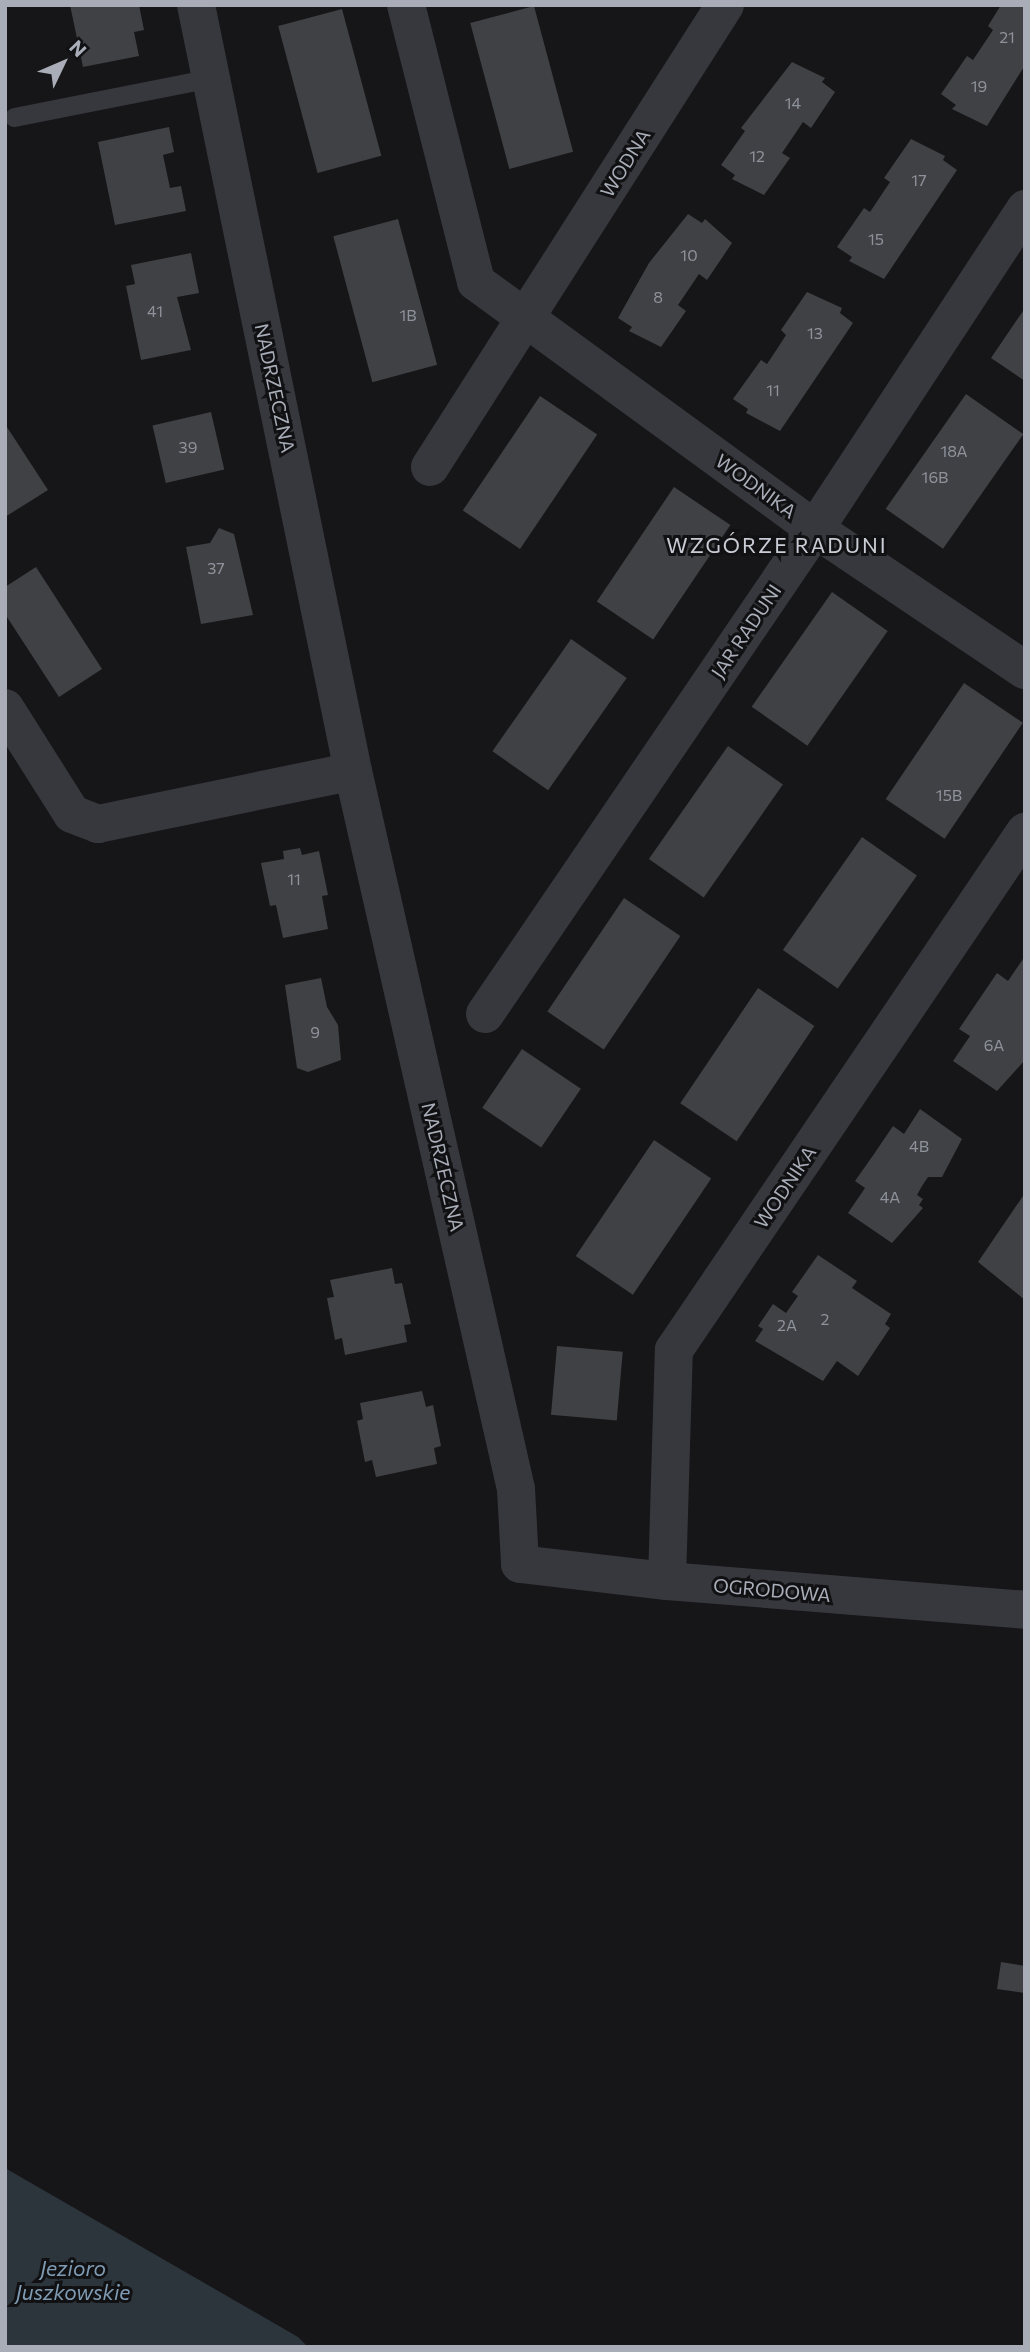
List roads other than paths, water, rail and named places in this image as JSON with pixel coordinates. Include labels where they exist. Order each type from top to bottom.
[{"type":"street","name":"NADRZECZNA","points":[[195,5],[353,771],[516,1489],[520,1564]]},
{"type":"street","points":[[406,5],[476,282],[526,320]]},
{"type":"street","name":"WODNA","points":[[429,467],[526,320],[725,5]]},
{"type":"street","name":"JAR RADUNI","points":[[485,1014],[815,529],[1025,209]]},
{"type":"street","name":"WODNIKA","points":[[526,320],[815,529],[1025,670]]},
{"type":"street","points":[[5,708],[72,814],[98,824],[353,771]]},
{"type":"street","name":"WODNIKA","points":[[667,1581],[674,1350],[1025,832]]},
{"type":"street","name":"OGRODOWA","points":[[520,1564],[667,1581],[1025,1610]]},
{"type":"lane","points":[[14,117],[211,78]]},
{"type":"water","name":"Jezioro Juszkowskie","points":[[5,2168],[298,2337],[308,2347],[5,2347]]},
{"type":"district","name":"WZGÓRZE RADUNI","points":[[777,545]]}]
